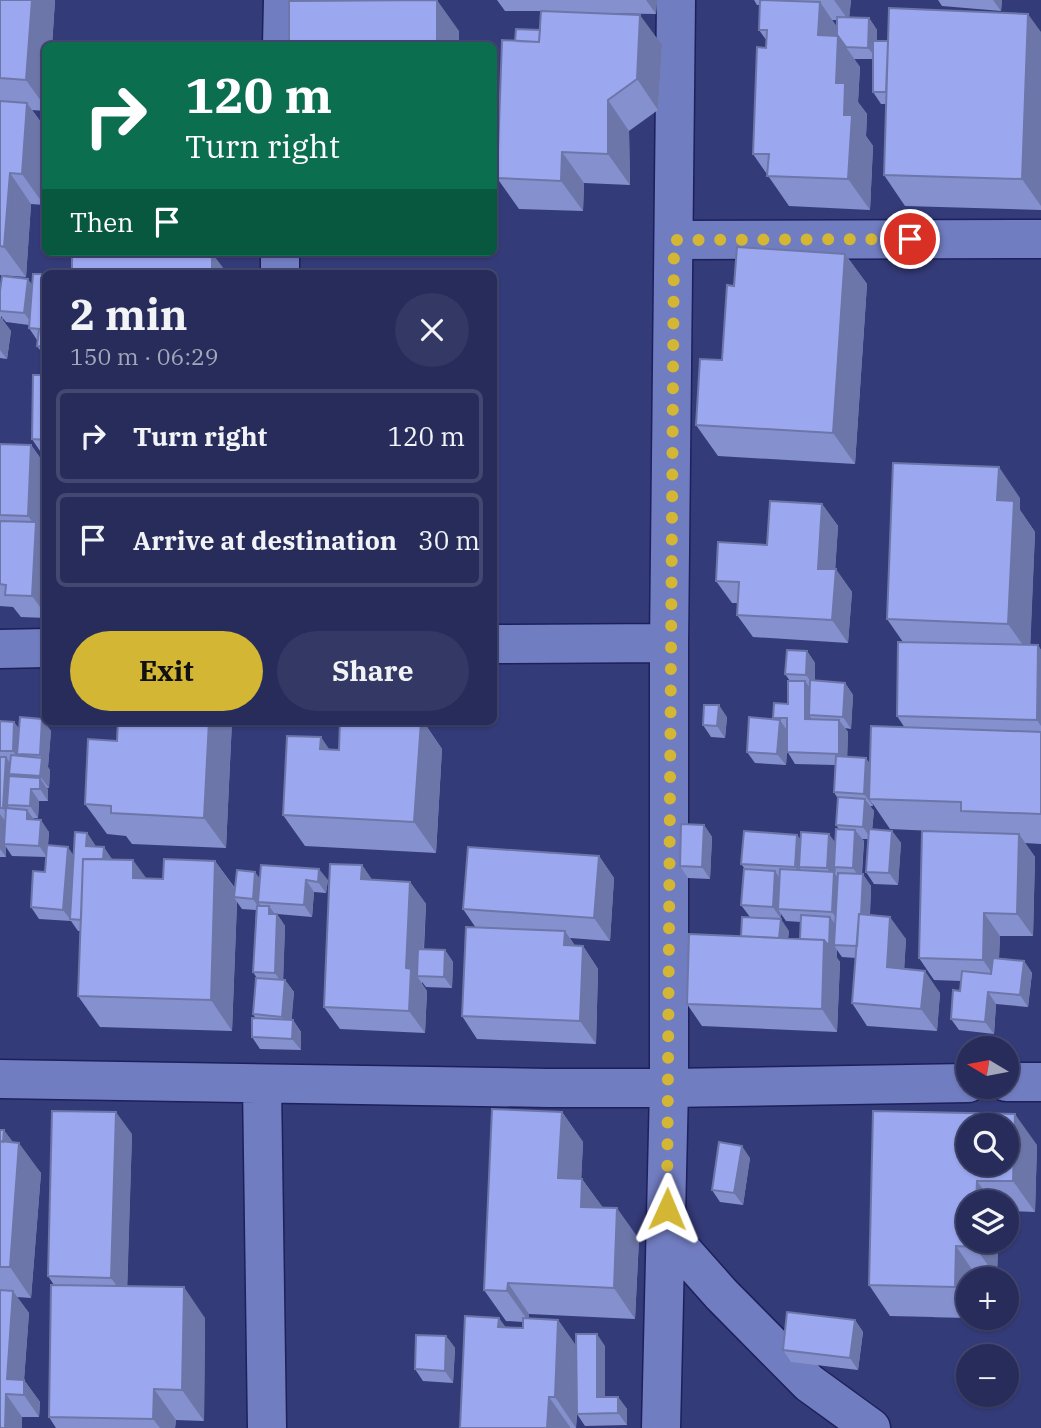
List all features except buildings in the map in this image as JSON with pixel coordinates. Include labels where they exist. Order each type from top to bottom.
[{"type":"street","points":[[282,42],[283,0]]},
{"type":"street","points":[[661,1428],[669,1088],[676,0]]},
{"type":"street","points":[[674,240],[1041,239]]},
{"type":"street","points":[[497,644],[670,643]]},
{"type":"street","points":[[0,649],[42,648]]},
{"type":"street","points":[[0,1079],[262,1085],[669,1088],[956,1083]]},
{"type":"street","points":[[1019,1082],[1041,1082]]},
{"type":"street","points":[[262,1085],[267,1428]]},
{"type":"street","points":[[667,1233],[721,1294],[809,1383],[871,1428]]},
{"type":"route","points":[[667,1209],[674,240],[910,239]]}]
